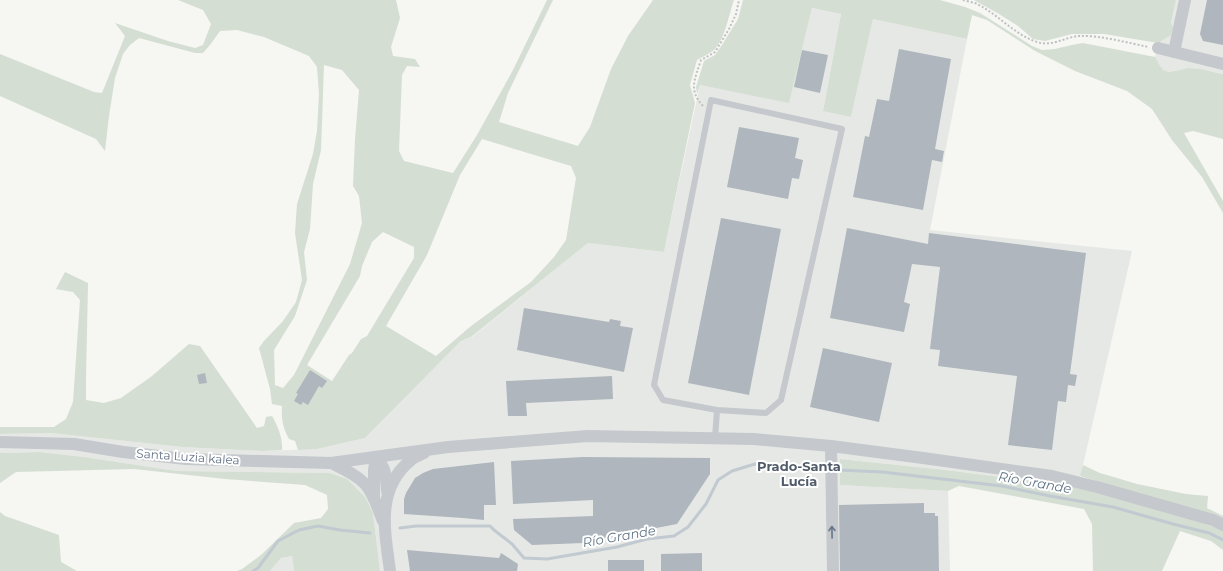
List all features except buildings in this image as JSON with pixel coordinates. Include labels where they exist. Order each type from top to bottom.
[{"type":"street","points":[[1174,52],[1185,0]]},
{"type":"street","points":[[1158,48],[1223,64]]},
{"type":"street","name":"Santa Luzia kalea","points":[[0,442],[74,444],[123,452],[186,459],[331,463],[448,447],[588,436],[754,439],[830,446],[1052,476],[1097,487],[1213,520],[1223,525]]},
{"type":"street","points":[[830,446],[833,571]]},
{"type":"street","points":[[387,497],[394,478],[411,460],[431,450]]},
{"type":"street","points":[[374,499],[374,470],[376,457]]},
{"type":"street","points":[[376,457],[382,463],[386,473],[387,497],[384,524],[390,571]]},
{"type":"street","points":[[331,463],[349,472],[365,485],[374,499],[384,524]]},
{"type":"lane","points":[[711,100],[842,130],[782,400],[766,413],[717,410],[663,400],[654,385],[711,100]]},
{"type":"lane","points":[[715,438],[717,410]]},
{"type":"path","points":[[709,113],[696,99],[693,85],[701,60],[715,52],[729,30],[736,14],[739,0]]},
{"type":"path","points":[[963,0],[974,3],[996,16],[1019,34],[1038,42],[1054,43],[1078,36],[1107,39],[1158,48]]},
{"type":"shaded area","points":[[178,0],[396,0],[400,18],[391,47],[393,56],[415,59],[420,67],[407,66],[402,75],[399,151],[404,161],[453,173],[477,135],[513,70],[547,0],[553,0],[508,93],[499,122],[578,146],[590,127],[611,69],[628,36],[653,0],[734,0],[721,40],[714,50],[697,60],[690,85],[695,103],[664,252],[588,243],[471,337],[461,341],[365,438],[317,449],[298,450],[295,441],[289,439],[285,431],[282,419],[282,406],[272,404],[270,389],[259,348],[283,321],[296,302],[302,280],[295,233],[297,204],[313,154],[317,131],[319,94],[317,67],[309,56],[264,37],[237,30],[220,31],[203,53],[195,53],[139,38],[130,45],[123,54],[115,78],[105,151],[96,139],[0,96],[0,54],[94,92],[102,93],[125,36],[115,23],[168,41],[195,48],[203,45],[211,24],[203,10]],"holes":[[[324,65],[342,70],[359,90],[353,186],[359,196],[362,223],[350,264],[294,375],[283,388],[275,385],[274,350],[295,316],[307,280],[304,252],[310,229],[313,184],[321,150]],[[482,139],[571,166],[576,178],[566,240],[554,257],[531,282],[471,326],[436,356],[386,326],[427,255],[460,175]],[[383,232],[414,247],[414,258],[367,336],[361,339],[332,381],[307,365],[360,276],[362,266],[372,242]]]},
{"type":"shaded area","points":[[743,0],[940,0],[980,13],[1032,46],[1042,50],[1055,49],[1083,43],[1155,57],[1161,67],[1166,71],[1171,72],[1192,68],[1223,74],[1223,139],[1193,131],[1184,133],[1223,201],[1223,213],[1202,177],[1172,140],[1152,109],[1127,91],[1075,71],[1035,51],[987,20],[972,15],[967,39],[873,19],[851,117],[823,111],[841,14],[812,8],[789,103],[700,85],[697,94],[696,87],[704,61],[715,55],[722,45],[738,19]]},
{"type":"shaded area","points":[[974,0],[1176,0],[1171,23],[1173,28],[1171,35],[1158,43],[1104,34],[1072,34],[1045,41],[1033,39],[1018,26]]},
{"type":"shaded area","points":[[1176,0],[1223,0],[1223,74],[1189,68],[1166,71],[1161,68],[1155,57],[1158,43],[1171,24]]},
{"type":"shaded area","points":[[812,8],[841,14],[823,110],[851,117],[873,19],[967,39],[930,230],[1132,251],[1078,487],[946,470],[840,459],[840,485],[948,491],[950,571],[380,571],[373,513],[329,473],[175,471],[40,452],[0,453],[0,434],[51,433],[182,447],[262,451],[317,449],[365,438],[461,341],[472,337],[588,243],[664,252],[700,85],[789,102]]},
{"type":"shaded area","points":[[65,272],[88,283],[86,400],[104,403],[121,398],[152,376],[189,344],[200,346],[257,428],[264,426],[266,417],[272,416],[280,433],[282,450],[262,451],[182,447],[51,433],[0,434],[0,427],[54,427],[66,419],[73,402],[80,300],[73,292],[56,289]]},
{"type":"shaded area","points":[[40,452],[176,471],[329,473],[347,479],[365,497],[373,513],[380,571],[294,571],[292,556],[281,558],[270,571],[237,571],[261,555],[294,523],[321,518],[328,509],[327,495],[305,485],[225,479],[134,469],[16,472],[0,483],[0,453]]},
{"type":"shaded area","points":[[840,459],[946,470],[1078,487],[1176,513],[1223,530],[1223,550],[1211,541],[1180,531],[1162,571],[1093,571],[1092,524],[1084,509],[959,486],[948,491],[840,485]]},
{"type":"shaded area","points":[[1083,465],[1100,473],[1137,484],[1186,494],[1208,496],[1207,508],[1223,516],[1223,520],[1080,476]]},
{"type":"shaded area","points":[[0,512],[5,516],[59,535],[61,562],[77,571],[0,571]]},
{"type":"shaded area","points":[[292,556],[294,571],[270,571],[281,558]]},
{"type":"waterway","name":"Río Grande","points":[[400,528],[416,526],[490,526],[512,544],[524,558],[547,559],[617,547],[647,539],[674,536],[688,527],[706,504],[718,480],[732,471],[755,464],[822,469]]},
{"type":"waterway","name":"Río Grande","points":[[839,470],[882,472],[1002,486],[1113,507],[1209,533],[1223,540]]},
{"type":"waterway","name":"Río Grande","points":[[253,571],[258,568],[278,541],[299,530],[318,526],[370,533]]},
{"type":"district","name":"Prado-Santa Lucía","points":[[799,474]]}]
